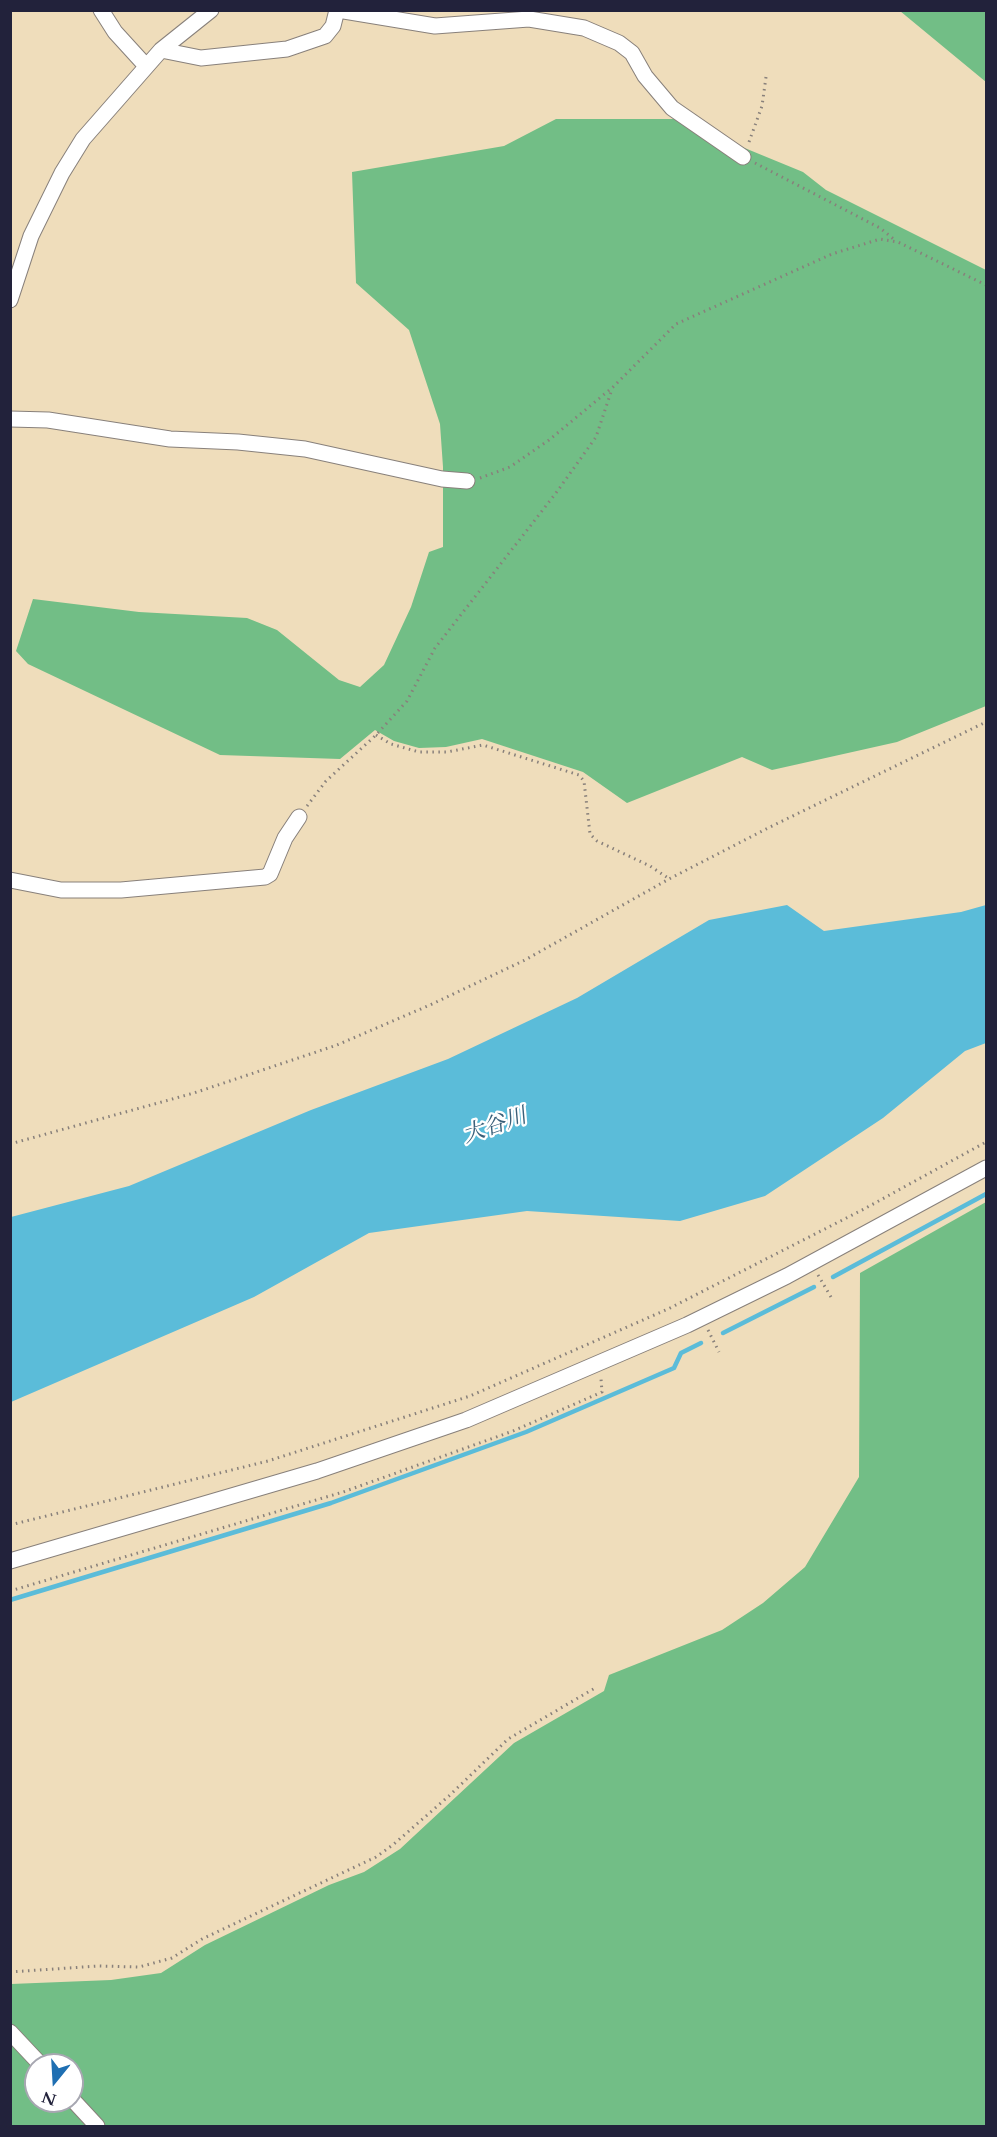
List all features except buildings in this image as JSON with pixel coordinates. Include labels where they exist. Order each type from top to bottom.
[{"type":"street","points":[[101,10],[115,32],[146,66]]},
{"type":"street","points":[[10,300],[31,236],[62,173],[83,140],[161,50],[211,10]]},
{"type":"street","points":[[161,50],[201,58],[287,50],[325,36],[333,26],[337,10],[435,26],[529,19],[584,28],[619,43],[632,53],[645,76],[672,108],[743,157]]},
{"type":"street","points":[[10,419],[48,420],[170,439],[238,442],[304,449],[442,479],[467,481]]},
{"type":"street","points":[[10,880],[52,889],[111,890],[265,877],[270,874],[285,838],[299,817]]},
{"type":"street","points":[[10,1561],[209,1504],[393,1446],[465,1420],[596,1366],[701,1318],[811,1263],[987,1168]]},
{"type":"street","points":[[10,2032],[30,2053]]},
{"type":"street","points":[[84,2112],[97,2127]]},
{"type":"path","points":[[766,77],[762,106],[743,157],[880,228],[898,242],[987,285]]},
{"type":"path","points":[[467,481],[488,477],[510,467],[613,387],[676,324],[832,254],[880,239],[898,242]]},
{"type":"path","points":[[299,817],[326,781],[376,735],[407,701],[435,648],[556,493],[596,437],[613,387]]},
{"type":"path","points":[[10,1144],[194,1093],[337,1045],[525,960],[669,879],[987,722]]},
{"type":"path","points":[[376,735],[390,744],[419,752],[447,752],[483,745],[579,775],[584,781],[590,834],[597,841],[650,866],[669,879]]},
{"type":"path","points":[[10,1525],[268,1461],[470,1396],[668,1309],[864,1209],[987,1142]]},
{"type":"path","points":[[811,1263],[831,1297]]},
{"type":"path","points":[[701,1318],[719,1352]]},
{"type":"path","points":[[10,1591],[343,1492],[513,1431],[602,1392],[596,1366]]},
{"type":"path","points":[[10,1972],[98,1966],[138,1967],[172,1958],[202,1939],[376,1857],[410,1830],[508,1739],[595,1688]]},
{"type":"green space","points":[[900,11],[986,11],[986,82]]},
{"type":"green space","points":[[556,119],[674,119],[803,172],[826,190],[986,270],[986,706],[897,742],[772,770],[742,757],[627,803],[583,772],[482,739],[446,747],[419,748],[394,741],[375,730],[340,759],[220,755],[28,664],[16,651],[33,599],[139,612],[247,618],[277,630],[339,680],[360,687],[384,665],[411,607],[429,552],[443,547],[443,467],[440,424],[409,330],[356,283],[352,172],[504,146]]},
{"type":"green space","points":[[986,1202],[986,2126],[11,2126],[11,1984],[111,1980],[161,1973],[205,1945],[329,1885],[364,1872],[400,1849],[514,1743],[604,1691],[609,1675],[722,1630],[763,1603],[805,1567],[859,1477],[860,1273]]},
{"type":"water","name":"大谷川","points":[[787,905],[824,931],[961,912],[986,905],[986,1043],[965,1051],[883,1118],[765,1196],[680,1221],[527,1211],[369,1233],[254,1297],[11,1402],[11,1217],[129,1186],[311,1110],[448,1059],[577,998],[709,920]]},
{"type":"waterway","points":[[833,1277],[986,1194]]},
{"type":"waterway","points":[[723,1333],[814,1287]]},
{"type":"waterway","points":[[10,1600],[331,1503],[526,1432],[674,1368],[681,1353],[701,1343]]}]
